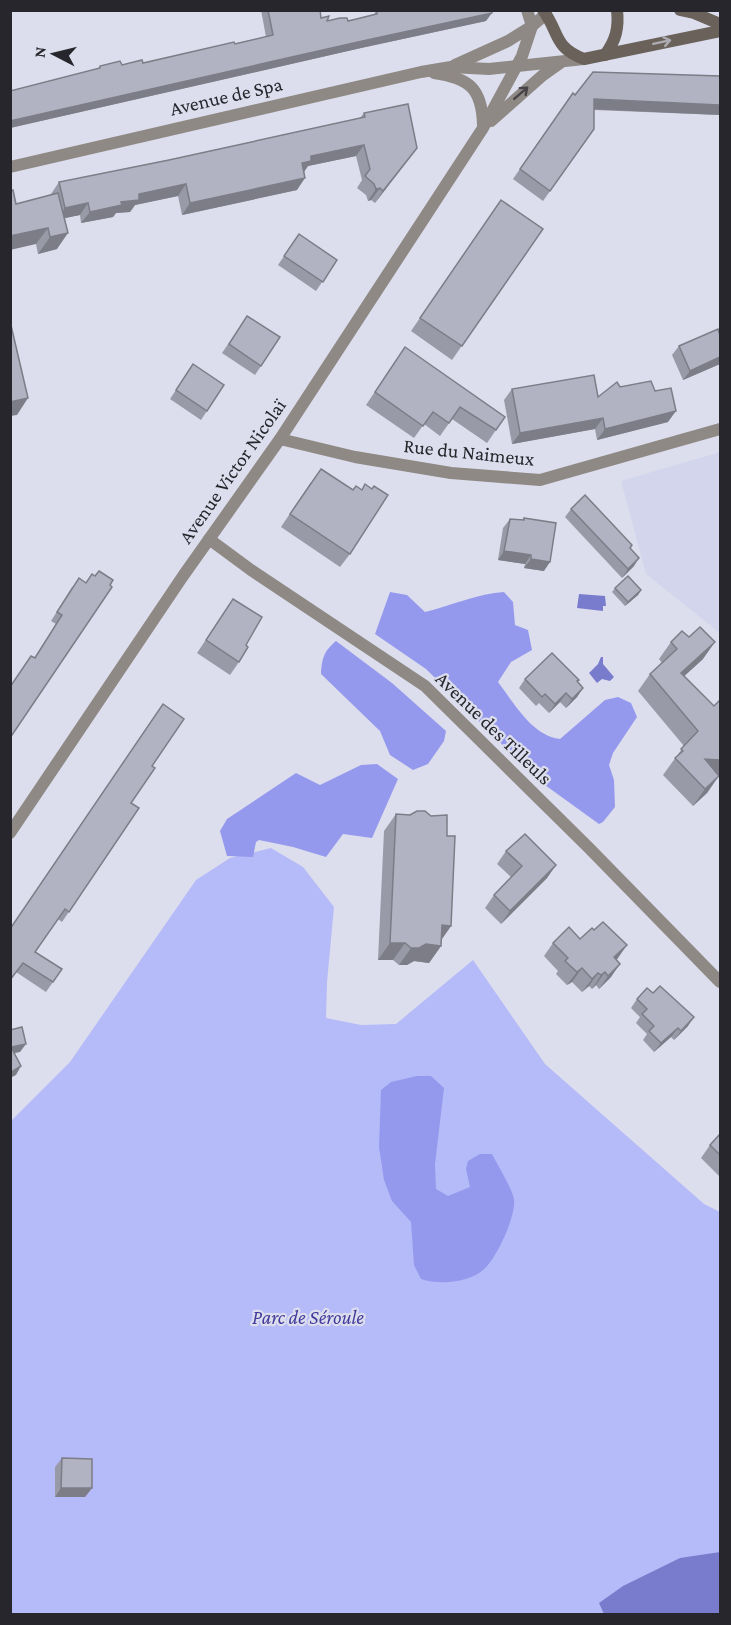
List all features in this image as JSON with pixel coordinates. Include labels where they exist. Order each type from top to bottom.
[{"type":"main road","points":[[605,55],[614,44],[617,32],[617,10]]},
{"type":"main road","points":[[680,10],[720,24]]},
{"type":"main road","points":[[547,12],[559,42],[567,51],[584,59],[720,31]]},
{"type":"street","points":[[483,128],[517,66],[532,26],[527,12]]},
{"type":"street","name":"Avenue de Spa","points":[[451,67],[508,40],[532,26],[547,12]]},
{"type":"street","name":"Avenue de Spa","points":[[10,167],[421,72],[451,67],[489,69],[584,59]]},
{"type":"street","points":[[483,128],[562,61]]},
{"type":"street","points":[[421,72],[448,75],[461,79],[469,85],[483,106],[483,128]]},
{"type":"street","name":"Avenue Victor Nicolaï","points":[[10,833],[209,539],[280,439],[483,128]]},
{"type":"street","name":"Rue du Naimeux","points":[[280,439],[328,452],[451,473],[540,480],[720,429]]},
{"type":"street","name":"Avenue des Tilleuls","points":[[209,539],[251,570],[425,686],[589,848],[720,982]]},
{"type":"shaded area","points":[[720,452],[720,633],[646,574],[621,481]]},
{"type":"shaded area","points":[[390,592],[407,595],[425,612],[475,597],[504,592],[513,602],[515,625],[528,630],[532,650],[511,662],[498,682],[524,717],[550,737],[560,739],[605,700],[618,697],[631,703],[637,717],[613,753],[609,765],[614,780],[615,807],[603,822],[599,824],[538,780],[426,669],[375,634]]},
{"type":"shaded area","points":[[579,594],[605,596],[606,606],[603,606],[603,611],[577,608]]},
{"type":"shaded area","points":[[336,641],[392,683],[446,731],[444,741],[428,764],[413,770],[390,755],[380,731],[321,674],[324,655]]},
{"type":"shaded area","points":[[603,657],[603,664],[614,677],[610,681],[602,679],[597,683],[589,673]]},
{"type":"shaded area","points":[[377,764],[398,779],[372,838],[343,834],[326,857],[259,840],[256,842],[253,857],[227,856],[220,831],[227,819],[296,773],[320,785],[361,765]]},
{"type":"shaded area","points":[[417,1076],[431,1076],[444,1088],[435,1164],[436,1189],[448,1196],[470,1187],[466,1169],[468,1161],[480,1154],[492,1154],[514,1200],[512,1216],[494,1257],[477,1274],[453,1282],[421,1279],[414,1265],[411,1222],[392,1201],[384,1180],[379,1147],[381,1090],[391,1082]]},
{"type":"shaded area","points":[[720,1552],[720,1614],[604,1614],[599,1603],[623,1586],[680,1558]]},
{"type":"green space","name":"Parc de Séroule","points":[[271,848],[303,867],[334,907],[326,1018],[361,1025],[396,1024],[473,960],[545,1064],[704,1204],[720,1212],[720,1614],[11,1614],[11,1121],[70,1062],[196,880],[230,858]]},
{"type":"building","points":[[268,10],[320,10],[321,18],[329,16],[327,21],[347,18],[348,21],[377,14],[377,10],[492,10],[492,13],[10,121],[10,91],[120,61],[122,65],[142,60],[143,63],[273,35]]},
{"type":"building","points":[[593,72],[720,76],[720,105],[594,99],[594,129],[550,191],[520,169],[573,93],[575,95]]},
{"type":"building","points":[[408,104],[417,148],[383,191],[380,188],[376,189],[365,176],[370,169],[364,145],[311,156],[311,161],[302,163],[305,178],[190,203],[186,184],[139,194],[139,200],[121,202],[122,205],[90,212],[88,203],[65,208],[59,182],[365,117],[364,113]]},
{"type":"building","points":[[13,190],[16,204],[58,193],[68,233],[50,237],[48,228],[10,236],[10,191]]},
{"type":"building","points":[[501,200],[543,229],[462,346],[420,318]]},
{"type":"building","points":[[299,234],[337,260],[323,282],[284,256]]},
{"type":"building","points":[[247,316],[280,337],[261,366],[229,344]]},
{"type":"building","points":[[10,321],[28,398],[10,402]]},
{"type":"building","points":[[718,329],[720,357],[690,371],[679,346]]},
{"type":"building","points":[[405,347],[505,417],[496,430],[460,407],[449,423],[433,412],[423,426],[375,392]]},
{"type":"building","points":[[193,364],[224,385],[207,411],[176,390]]},
{"type":"building","points":[[594,375],[598,397],[617,382],[620,387],[651,381],[655,391],[671,388],[676,411],[605,429],[603,418],[520,433],[512,389]]},
{"type":"building","points":[[321,469],[353,490],[356,486],[362,490],[365,484],[372,489],[374,486],[388,495],[350,554],[290,514]]},
{"type":"building","points":[[585,495],[632,545],[630,548],[639,558],[628,569],[571,509]]},
{"type":"building","points":[[524,518],[556,523],[550,562],[531,559],[531,555],[504,551],[510,519],[524,520]]},
{"type":"building","points":[[99,571],[113,580],[110,585],[112,587],[10,738],[10,687],[31,656],[35,658],[62,615],[57,612],[79,578],[86,583],[92,574],[95,576]]},
{"type":"building","points":[[628,576],[641,590],[628,602],[615,588]]},
{"type":"building","points":[[233,599],[262,617],[239,662],[206,640]]},
{"type":"building","points":[[700,627],[715,642],[681,673],[714,706],[720,700],[720,760],[705,759],[719,776],[705,789],[675,758],[698,731],[650,674],[677,649],[671,642],[682,631],[689,637]]},
{"type":"building","points":[[552,653],[579,680],[577,681],[583,688],[572,699],[566,693],[555,704],[545,694],[542,697],[525,679]]},
{"type":"building","points":[[163,704],[184,719],[152,766],[155,768],[131,803],[139,808],[69,912],[65,909],[35,952],[62,969],[53,982],[23,963],[10,980],[10,929]]},
{"type":"building","points":[[417,811],[425,811],[431,816],[447,815],[447,836],[455,836],[451,926],[442,925],[441,946],[426,944],[419,948],[411,948],[405,943],[390,943],[396,814],[410,815]]},
{"type":"building","points":[[525,834],[556,865],[510,911],[494,895],[522,866],[506,851]]},
{"type":"building","points":[[603,922],[627,945],[614,957],[620,964],[608,976],[605,972],[601,975],[598,973],[592,979],[582,968],[577,972],[565,961],[568,958],[553,943],[569,927],[580,939]]},
{"type":"building","points":[[660,986],[694,1017],[681,1031],[678,1028],[661,1043],[649,1031],[654,1026],[642,1014],[647,1009],[637,999],[647,988],[653,993]]},
{"type":"building","points":[[22,1027],[26,1044],[11,1047],[21,1066],[10,1073],[10,1030]]},
{"type":"building","points":[[720,1134],[720,1155],[710,1145]]},
{"type":"building","points":[[62,1458],[92,1459],[92,1488],[61,1488]]}]
